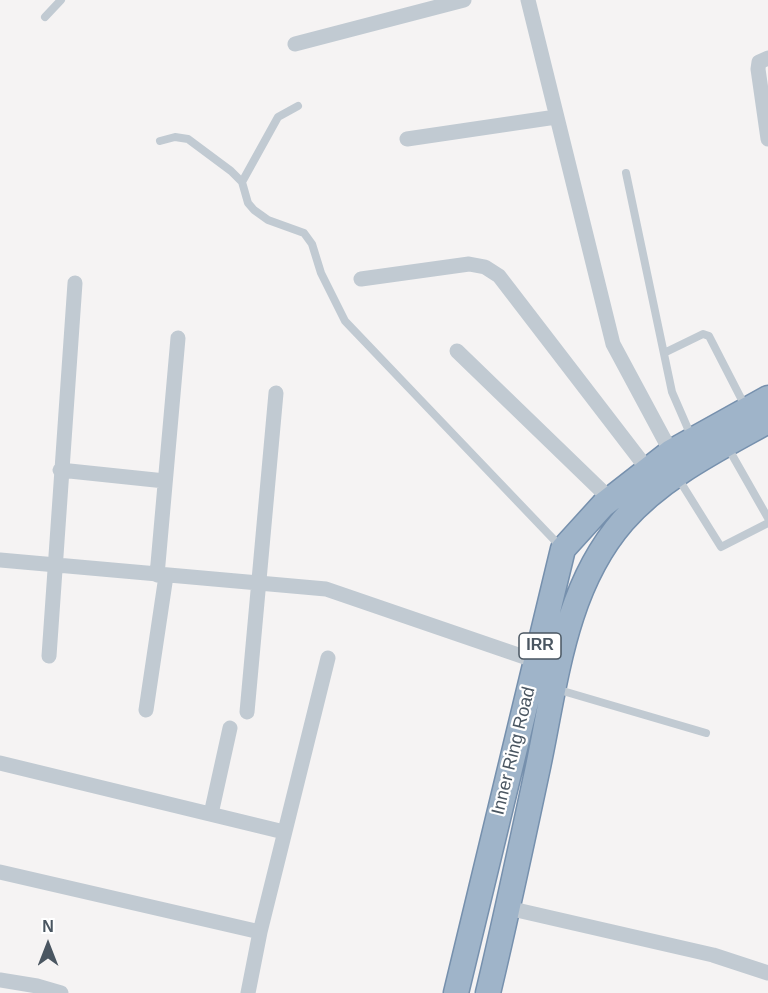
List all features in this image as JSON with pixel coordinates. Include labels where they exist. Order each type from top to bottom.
[{"type":"highway","name":"Inner Ring Road","points":[[456,993],[563,549],[610,499],[671,452],[768,398]]},
{"type":"highway","name":"Inner Ring Road","points":[[488,993],[574,607],[591,566],[623,520],[655,491],[768,421]]},
{"type":"street","points":[[295,44],[464,0]]},
{"type":"street","points":[[528,0],[613,345],[671,452]]},
{"type":"street","points":[[768,58],[759,62],[758,69],[768,137]]},
{"type":"street","points":[[407,139],[556,117]]},
{"type":"street","points":[[361,279],[469,264],[485,267],[500,276],[648,470]]},
{"type":"street","points":[[49,656],[53,566],[75,283]]},
{"type":"street","points":[[146,710],[161,575],[165,482],[178,338]]},
{"type":"street","points":[[457,351],[610,499]]},
{"type":"street","points":[[247,712],[276,393]]},
{"type":"street","points":[[60,470],[165,482]]},
{"type":"street","points":[[1,560],[326,589],[536,661]]},
{"type":"street","points":[[248,993],[260,932],[328,658]]},
{"type":"street","points":[[211,814],[230,728]]},
{"type":"street","points":[[0,763],[285,832]]},
{"type":"street","points":[[2,873],[260,932]]},
{"type":"street","points":[[508,908],[713,955],[768,973]]},
{"type":"street","points":[[0,980],[61,993]]},
{"type":"lane","points":[[45,17],[61,0]]},
{"type":"lane","points":[[242,182],[278,117],[298,106]]},
{"type":"lane","points":[[160,141],[175,137],[188,139],[242,182],[248,203],[254,210],[268,220],[304,233],[312,244],[321,273],[345,321],[563,549]]},
{"type":"lane","points":[[626,173],[672,392],[693,440]]},
{"type":"lane","points":[[664,353],[703,334],[710,336],[747,410]]},
{"type":"lane","points":[[726,445],[768,518]]},
{"type":"lane","points":[[677,476],[721,547],[768,523]]},
{"type":"lane","points":[[555,688],[706,733]]}]
